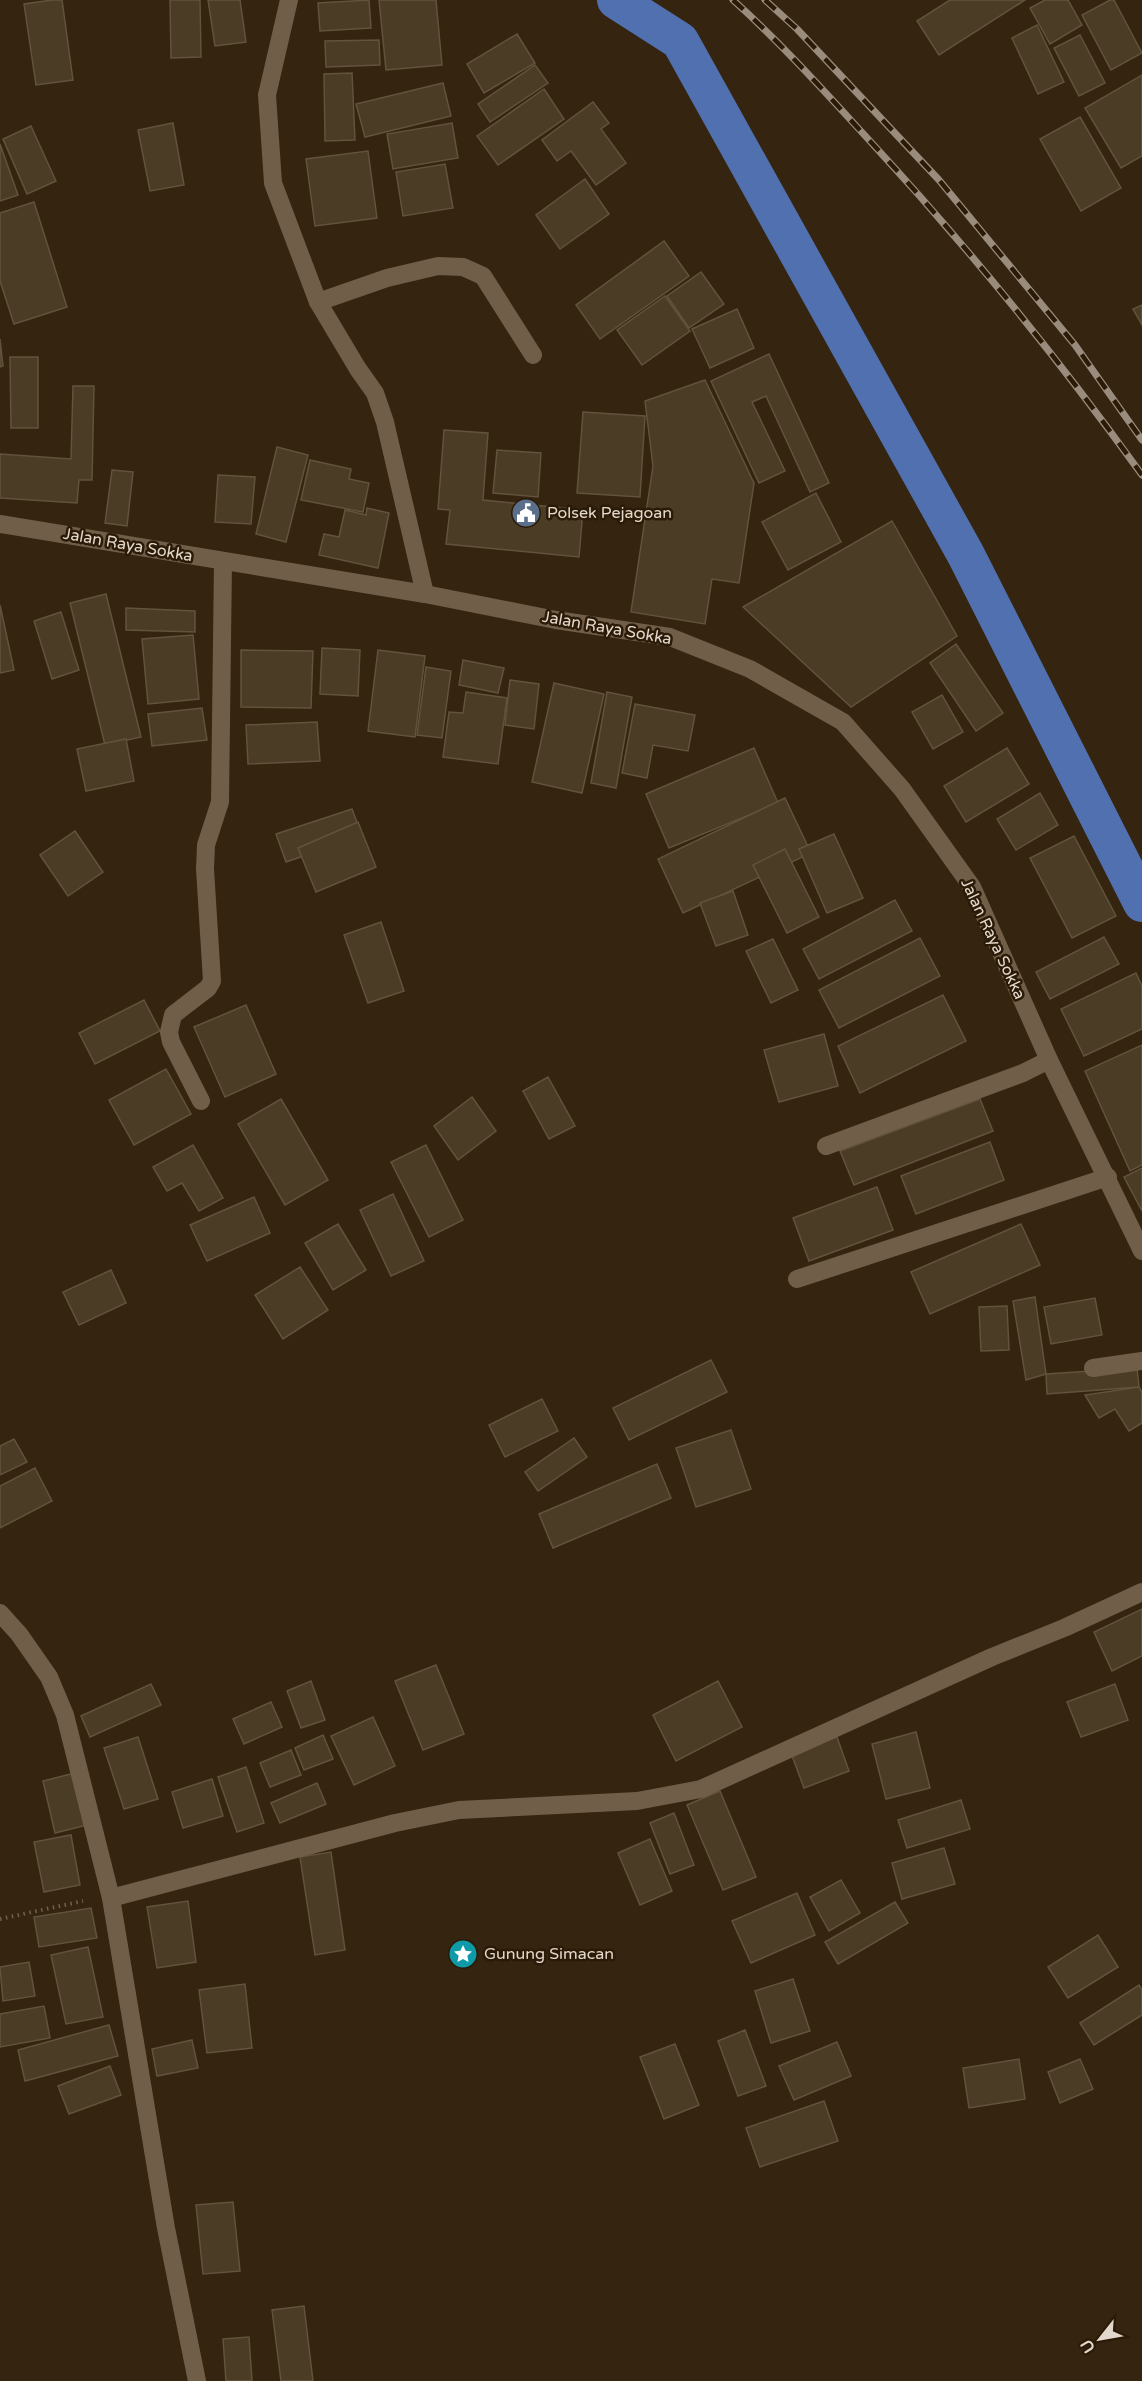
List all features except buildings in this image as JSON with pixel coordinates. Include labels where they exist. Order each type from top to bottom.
[{"type":"street","points":[[289,0],[267,95],[273,183],[318,302],[375,393],[385,422],[425,594]]},
{"type":"street","points":[[318,302],[438,266],[463,267],[483,276],[533,355]]},
{"type":"street","name":"Jalan Raya Sokka","points":[[0,524],[425,594],[556,620],[670,637],[750,669],[843,722],[902,789],[972,887],[1049,1060],[1108,1177],[1142,1251]]},
{"type":"street","points":[[201,1101],[171,1042],[169,1032],[173,1015],[208,988],[212,981],[205,869],[206,845],[220,802],[223,561]]},
{"type":"street","points":[[826,1146],[1023,1073],[1049,1060]]},
{"type":"street","points":[[797,1279],[1108,1177]]},
{"type":"street","points":[[1093,1368],[1142,1360]]},
{"type":"street","points":[[111,1898],[395,1823],[459,1810],[637,1801],[701,1789],[992,1657],[1064,1628],[1142,1592]]},
{"type":"street","points":[[0,1613],[19,1634],[49,1677],[64,1715],[111,1898],[166,2228],[197,2381]]},
{"type":"path","points":[[0,1919],[111,1898]]},
{"type":"waterway","points":[[616,0],[680,41],[966,555],[1142,903]]},
{"type":"railway","points":[[733,0],[803,68],[941,221],[1045,346],[1142,475]]},
{"type":"railway","points":[[765,0],[797,29],[939,180],[1075,345],[1142,440]]},
{"type":"place","name":"Polsek Pejagoan","points":[[526,513]]},
{"type":"place","name":"Gunung Simacan","points":[[463,1954]]}]
